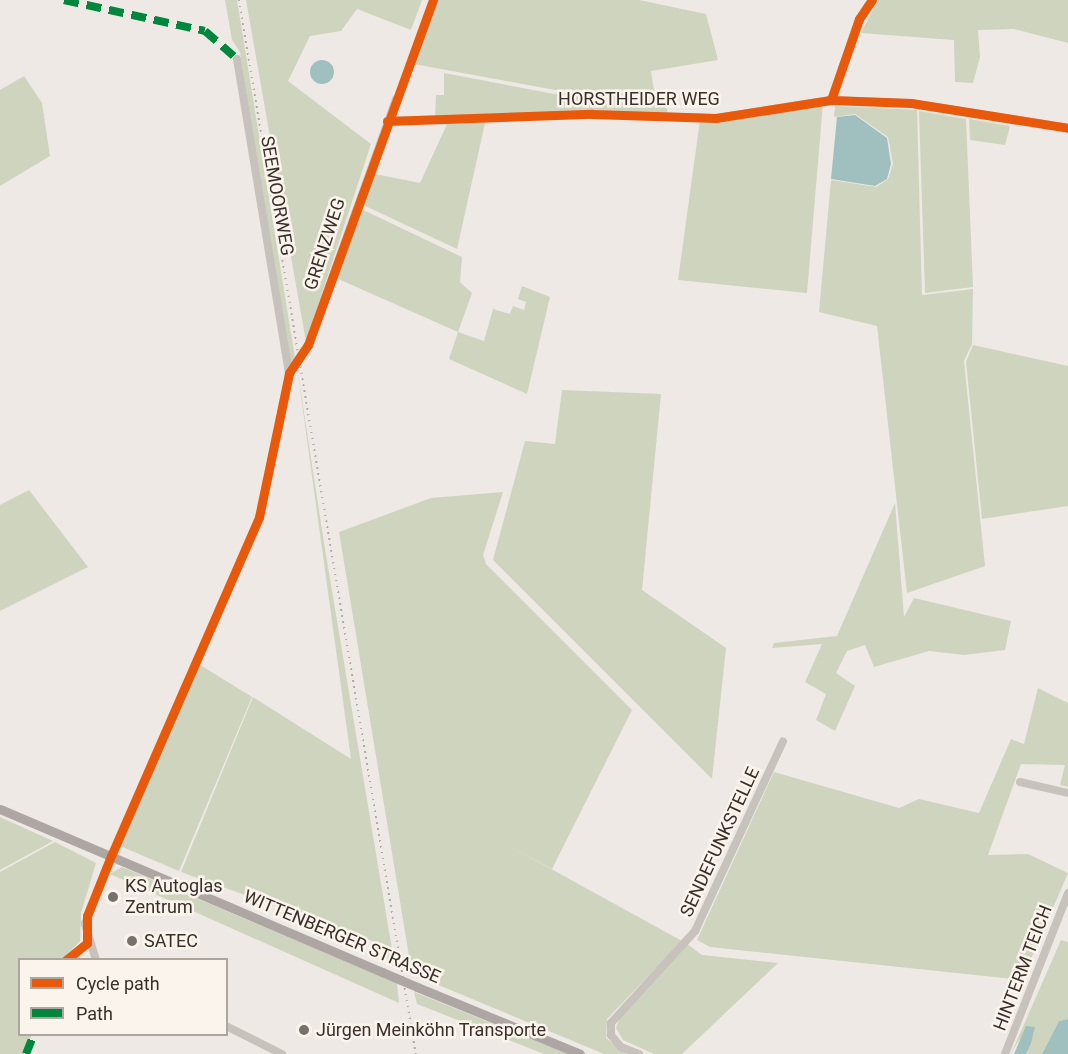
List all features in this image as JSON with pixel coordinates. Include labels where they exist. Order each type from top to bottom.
[{"type":"main road","name":"WITTENBERGER STRASSE","points":[[0,809],[580,1054]]},
{"type":"street","points":[[831,100],[859,19],[872,0]]},
{"type":"street","name":"SEEMOORWEG","points":[[237,59],[290,373]]},
{"type":"street","name":"GRENZWEG","points":[[285,398],[290,373],[308,345],[396,99]]},
{"type":"street","name":"HORSTHEIDER WEG","points":[[387,122],[592,114],[716,118],[831,100],[911,103],[1068,128]]},
{"type":"street","name":"SENDEFUNKSTELLE","points":[[639,1054],[621,1047],[611,1035],[611,1023],[695,931],[783,741]]},
{"type":"street","points":[[1020,782],[1068,793]]},
{"type":"street","points":[[95,958],[85,924],[111,856]]},
{"type":"street","name":"HINTERM TEICH","points":[[1005,1054],[1068,893]]},
{"type":"street","points":[[228,1027],[282,1054]]},
{"type":"green space","points":[[225,0],[237,0],[295,358],[290,366],[240,52],[232,40]]},
{"type":"green space","points":[[246,0],[422,0],[411,30],[357,9],[341,31],[310,36],[288,81],[371,144],[306,342]]},
{"type":"green space","points":[[437,0],[639,0],[706,14],[718,60],[651,71],[654,91],[555,90],[414,64]]},
{"type":"green space","points":[[878,0],[1068,0],[1068,43],[1014,29],[978,30],[980,57],[973,83],[955,82],[954,40],[861,33]]},
{"type":"green space","points":[[444,73],[554,94],[653,93],[664,97],[668,114],[435,118],[436,95],[444,95]]},
{"type":"green space","points":[[24,76],[42,103],[50,156],[0,186],[0,90]]},
{"type":"green space","points":[[823,103],[807,293],[678,280],[700,120]]},
{"type":"green space","points":[[835,106],[917,110],[922,295],[973,289],[972,344],[964,361],[985,566],[907,593],[877,326],[819,312],[831,180],[876,187],[888,179],[893,164],[888,137],[855,114],[834,117]]},
{"type":"green space","points":[[919,111],[966,119],[973,287],[925,293]]},
{"type":"green space","points":[[969,119],[1010,126],[1005,145],[970,140]]},
{"type":"green space","points":[[448,122],[485,123],[457,249],[359,203],[370,173],[420,183]]},
{"type":"green space","points":[[359,208],[462,257],[460,282],[472,293],[458,332],[336,278]]},
{"type":"green space","points":[[522,286],[550,297],[527,394],[449,359],[458,332],[484,341],[493,309],[510,314],[513,306],[524,310],[526,302],[518,299]]},
{"type":"green space","points":[[973,345],[1068,366],[1068,506],[982,519],[966,362]]},
{"type":"green space","points":[[297,367],[395,967],[388,964],[384,945],[181,872],[253,697],[351,759]]},
{"type":"green space","points":[[562,390],[661,394],[642,590],[726,648],[712,779],[493,560],[525,441],[555,444]]},
{"type":"green space","points":[[29,490],[88,567],[0,611],[0,505]]},
{"type":"green space","points":[[503,492],[483,555],[486,564],[632,710],[552,869],[504,843],[682,941],[607,1019],[606,1038],[627,1054],[604,1054],[412,974],[339,532],[431,498]]},
{"type":"green space","points":[[895,503],[904,617],[914,598],[1011,621],[1005,650],[964,655],[929,651],[874,667],[865,645],[847,651],[836,673],[855,686],[835,731],[816,720],[826,694],[805,682],[822,644],[772,648],[774,643],[837,636]]},
{"type":"green space","points":[[197,663],[252,697],[179,871],[120,846]]},
{"type":"green space","points":[[1038,688],[1068,703],[1068,787],[1060,785],[1065,765],[1021,764],[988,855],[1028,854],[1068,873],[1022,980],[710,947],[697,940],[774,772],[899,808],[919,799],[979,813],[1011,739],[1024,744]]},
{"type":"green space","points":[[0,817],[53,841],[0,870]]},
{"type":"green space","points":[[55,842],[96,863],[81,913],[80,941],[64,958],[18,958],[18,1036],[32,1036],[24,1054],[0,1054],[0,872]]},
{"type":"green space","points":[[122,867],[397,983],[399,1003],[110,874]]},
{"type":"green space","points":[[1061,940],[1068,942],[1068,1019],[1059,1021],[1042,1054],[1026,1054],[1034,1032],[1019,1040],[1011,1054]]},
{"type":"green space","points":[[687,944],[702,955],[778,963],[682,1054],[654,1054],[623,1040],[616,1028],[620,1017]]},
{"type":"green space","points":[[414,992],[569,1054],[544,1054],[417,1004]]},
{"type":"water","points":[[322,60],[331,63],[334,72],[331,81],[322,84],[313,81],[310,72],[313,63]]},
{"type":"water","points":[[855,115],[887,138],[891,164],[887,179],[875,186],[831,179],[837,117]]},
{"type":"water","points":[[1068,1019],[1068,1054],[1042,1054],[1059,1021]]},
{"type":"water","points":[[1026,1026],[1035,1027],[1031,1043],[1026,1054],[1014,1054]]},
{"type":"railway","points":[[239,0],[416,1054]]},
{"type":"marked path","points":[[64,0],[205,31],[237,59]]},
{"type":"marked path","points":[[26,1054],[33,1036]]},
{"type":"cycle path","points":[[68,958],[87,943],[87,916],[111,856],[259,517],[289,373],[308,345],[433,0]]},
{"type":"cycle path","points":[[831,100],[859,19],[872,0]]},
{"type":"cycle path","points":[[387,121],[592,114],[716,118],[831,100],[911,103],[1068,128]]},
{"type":"place","name":"KS Autoglas Zentrum","points":[[113,897]]},
{"type":"place","name":"SATEC","points":[[132,941]]},
{"type":"place","name":"Jürgen Meinköhn Transporte","points":[[304,1030]]}]
